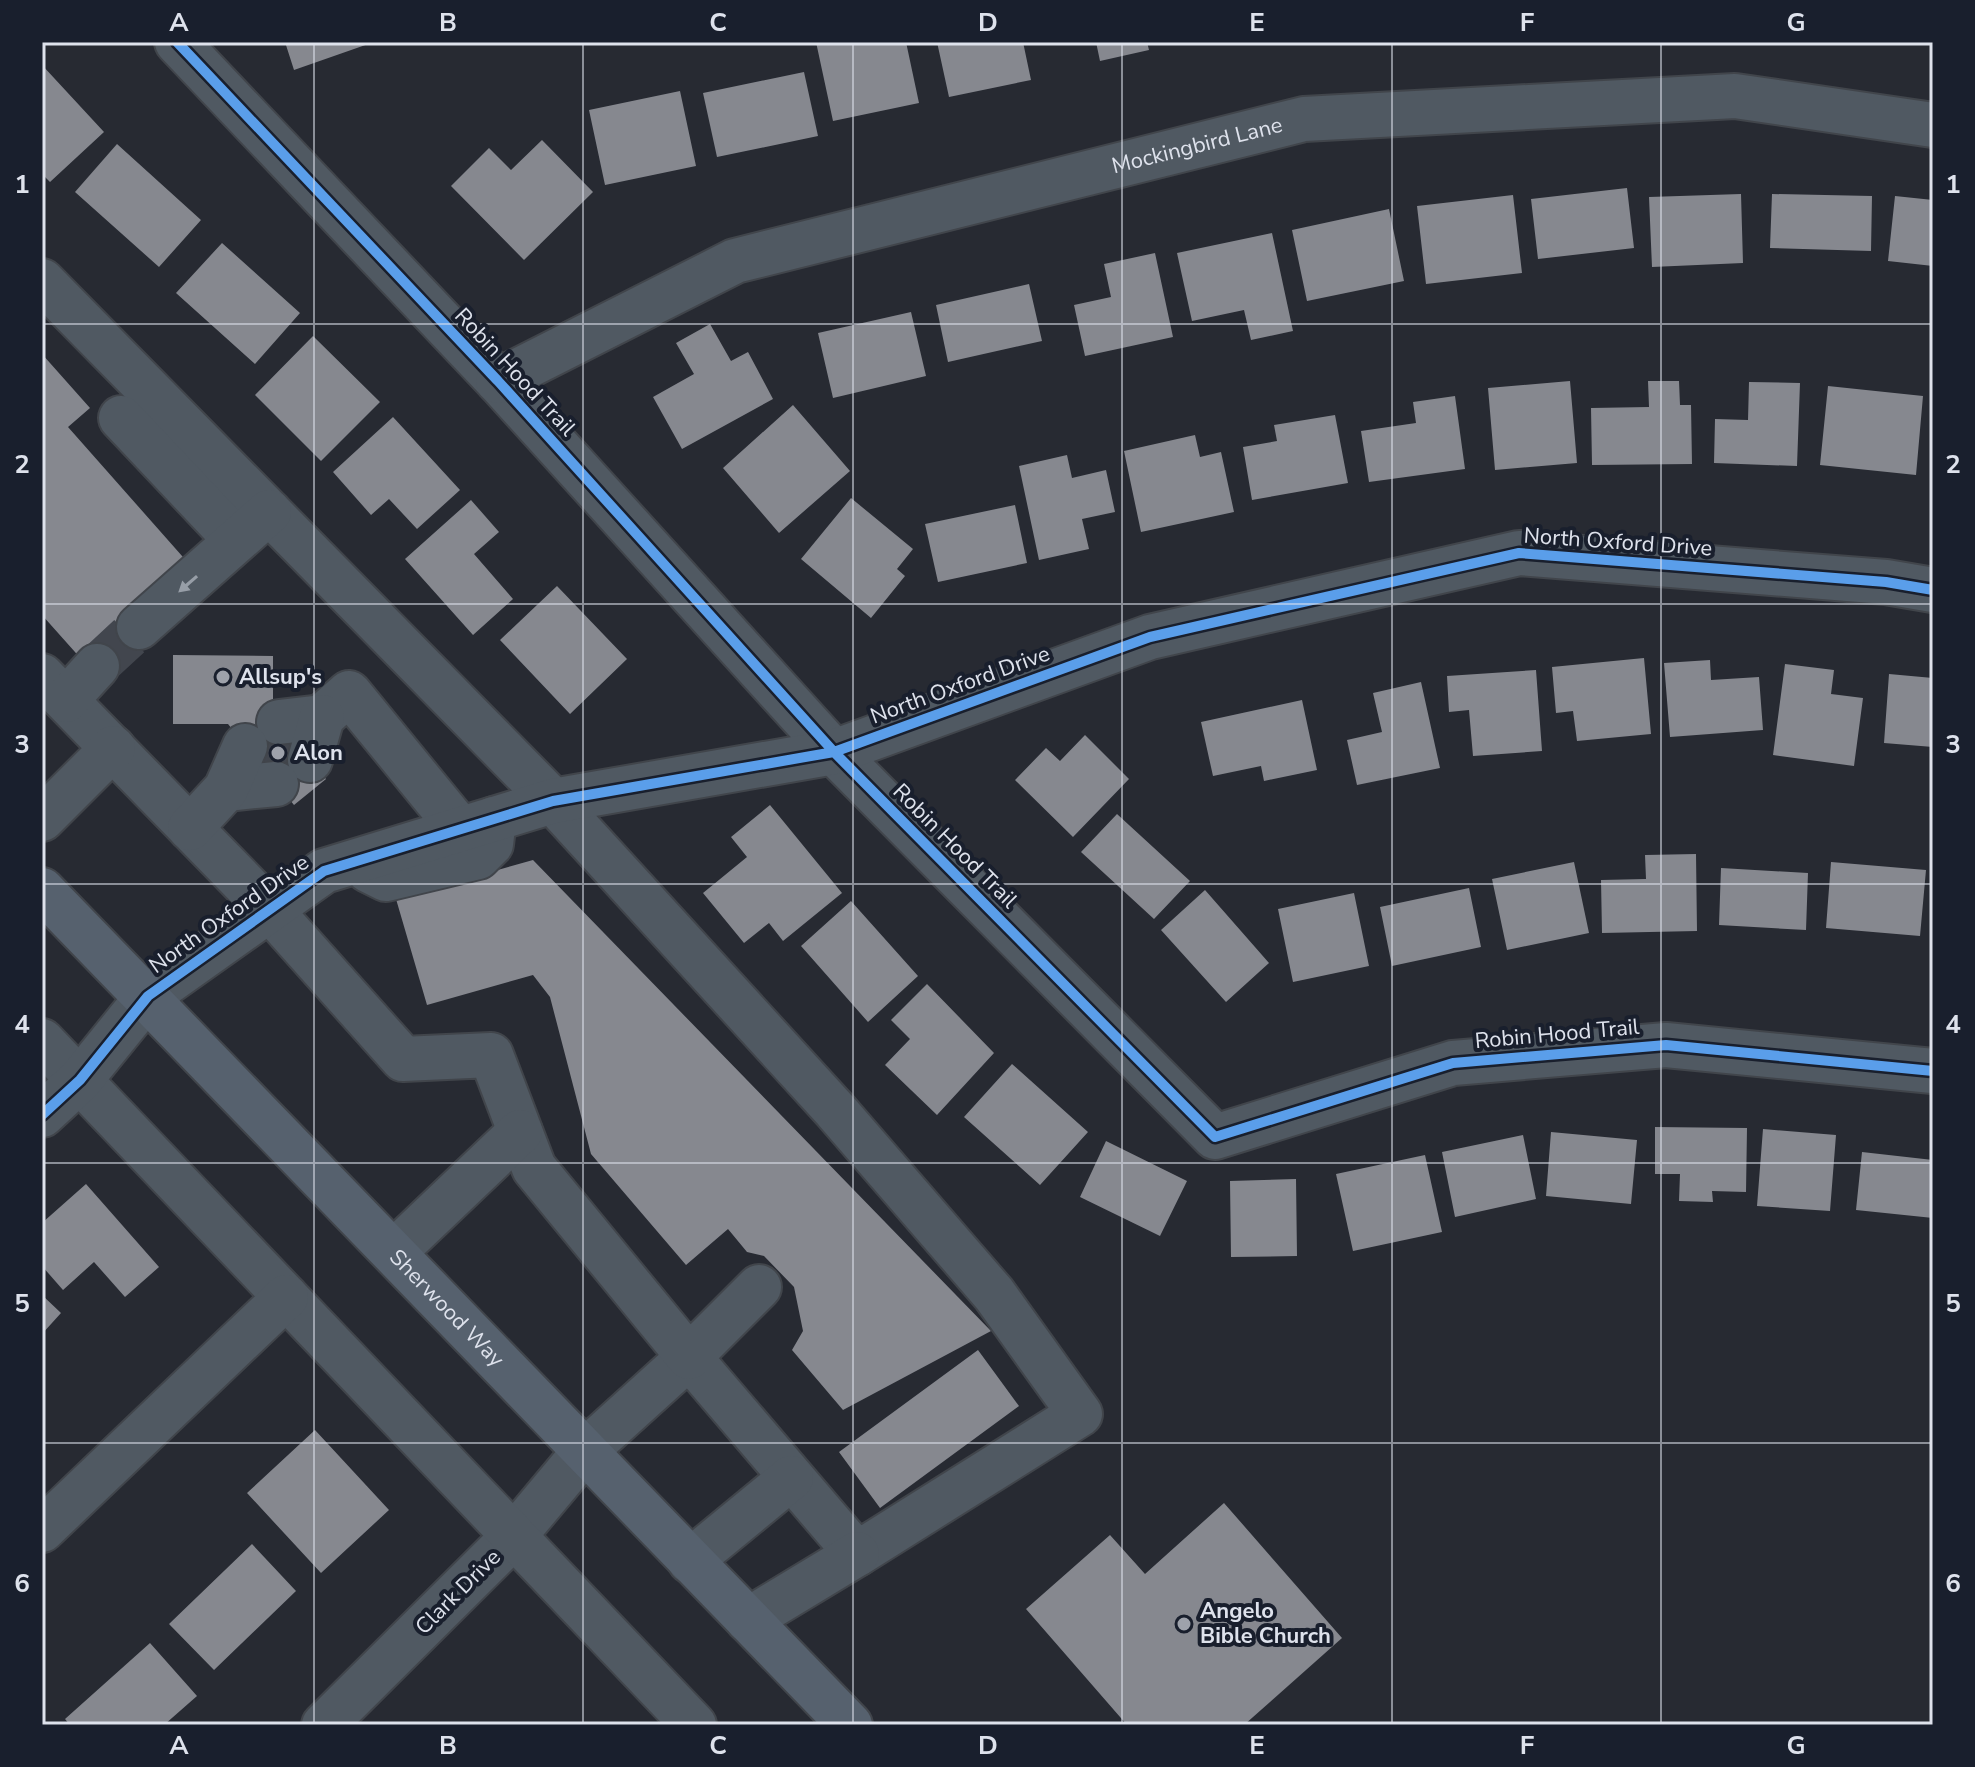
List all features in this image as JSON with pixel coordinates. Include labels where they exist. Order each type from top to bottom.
[{"type":"main road","name":"Sherwood Way","points":[[42,890],[148,996],[850,1725]]},
{"type":"street","name":"Robin Hood Trail","points":[[177,42],[498,381],[834,752],[1215,1137],[1453,1063],[1666,1045],[1933,1071]]},
{"type":"street","name":"Mockingbird Lane","points":[[498,381],[735,261],[1304,119],[1735,96],[1933,125]]},
{"type":"street","points":[[42,281],[553,801],[917,1200],[994,1294],[1080,1414],[748,1620]]},
{"type":"street","points":[[121,418],[236,540]]},
{"type":"street","points":[[139,627],[269,512]]},
{"type":"street","name":"North Oxford Drive","points":[[42,1115],[80,1080],[148,996],[324,871],[553,801],[834,752],[1150,637],[1519,553],[1886,582],[1933,590]]},
{"type":"street","points":[[190,828],[285,747],[396,641]]},
{"type":"street","points":[[97,666],[54,688],[270,910],[403,1059],[491,1055],[534,1168],[689,1357],[857,1554]]},
{"type":"street","points":[[285,747],[477,824]]},
{"type":"street","points":[[42,819],[113,748]]},
{"type":"street","points":[[42,1041],[694,1725]]},
{"type":"street","points":[[394,1252],[520,1132]]},
{"type":"street","name":"Clark Drive","points":[[324,1725],[513,1537],[584,1452],[689,1357],[759,1287]]},
{"type":"street","points":[[42,1530],[286,1297]]},
{"type":"street","points":[[690,1561],[791,1478]]},
{"type":"building","points":[[285,42],[374,42],[294,70]]},
{"type":"building","points":[[816,42],[906,42],[919,103],[833,121]]},
{"type":"building","points":[[937,42],[1023,42],[1031,80],[949,97]]},
{"type":"building","points":[[1096,42],[1147,42],[1149,50],[1100,61]]},
{"type":"building","points":[[42,65],[104,132],[50,182],[42,174]]},
{"type":"building","points":[[804,72],[818,136],[717,157],[703,93]]},
{"type":"building","points":[[680,91],[696,166],[605,185],[589,110]]},
{"type":"building","points":[[542,140],[593,192],[524,260],[451,186],[489,148],[511,170]]},
{"type":"building","points":[[117,144],[201,220],[159,267],[75,192]]},
{"type":"building","points":[[1627,188],[1634,248],[1538,259],[1531,199]]},
{"type":"building","points":[[1741,194],[1743,263],[1652,267],[1649,197]]},
{"type":"building","points":[[1772,194],[1872,196],[1871,251],[1770,248]]},
{"type":"building","points":[[1513,195],[1522,273],[1426,284],[1417,206]]},
{"type":"building","points":[[1895,196],[1933,200],[1933,266],[1888,261]]},
{"type":"building","points":[[1389,209],[1404,281],[1307,301],[1292,230]]},
{"type":"building","points":[[1272,233],[1293,331],[1251,340],[1244,310],[1192,321],[1177,253]]},
{"type":"building","points":[[222,243],[300,313],[255,364],[176,293]]},
{"type":"building","points":[[1155,253],[1173,337],[1085,356],[1074,305],[1111,297],[1104,264]]},
{"type":"building","points":[[1029,284],[1042,341],[948,362],[936,305]]},
{"type":"building","points":[[911,312],[926,376],[833,398],[818,333]]},
{"type":"building","points":[[710,324],[731,361],[748,352],[773,399],[682,449],[653,397],[694,374],[676,343]]},
{"type":"building","points":[[313,336],[380,402],[321,461],[255,395]]},
{"type":"building","points":[[42,354],[90,408],[68,427],[190,565],[83,661],[42,615]]},
{"type":"building","points":[[1570,381],[1577,463],[1495,470],[1488,388]]},
{"type":"building","points":[[1648,381],[1679,381],[1680,405],[1691,405],[1692,464],[1592,465],[1591,408],[1649,407]]},
{"type":"building","points":[[1749,382],[1800,383],[1797,466],[1714,463],[1715,419],[1748,420]]},
{"type":"building","points":[[1828,386],[1923,396],[1916,475],[1820,465]]},
{"type":"building","points":[[1455,396],[1465,469],[1369,482],[1361,431],[1416,423],[1413,402]]},
{"type":"building","points":[[793,405],[850,471],[779,533],[723,468]]},
{"type":"building","points":[[1335,415],[1348,483],[1252,500],[1243,447],[1277,441],[1274,425]]},
{"type":"building","points":[[393,417],[460,490],[417,529],[389,499],[371,515],[333,472]]},
{"type":"building","points":[[1195,435],[1200,457],[1221,452],[1234,512],[1141,532],[1124,451]]},
{"type":"building","points":[[1067,455],[1072,478],[1106,470],[1115,512],[1082,519],[1089,549],[1039,560],[1019,466]]},
{"type":"building","points":[[851,498],[913,549],[897,569],[905,576],[871,618],[801,559]]},
{"type":"building","points":[[471,500],[499,532],[474,554],[513,599],[473,635],[405,559]]},
{"type":"building","points":[[1015,505],[1027,563],[938,582],[925,524]]},
{"type":"building","points":[[557,586],[627,659],[570,714],[500,640]]},
{"type":"building","points":[[173,655],[273,656],[273,714],[326,779],[294,805],[228,724],[173,724]]},
{"type":"building","points":[[1644,658],[1651,734],[1577,741],[1573,711],[1556,713],[1552,667]]},
{"type":"building","points":[[1710,660],[1711,680],[1759,677],[1763,730],[1670,737],[1664,663]]},
{"type":"building","points":[[1785,664],[1834,670],[1831,694],[1863,698],[1854,766],[1773,755]]},
{"type":"building","points":[[1536,670],[1542,751],[1473,756],[1469,710],[1449,712],[1447,676]]},
{"type":"building","points":[[1889,674],[1933,678],[1933,747],[1884,743]]},
{"type":"building","points":[[1421,682],[1440,768],[1357,785],[1347,740],[1382,732],[1373,693]]},
{"type":"building","points":[[1302,700],[1317,770],[1264,781],[1261,766],[1213,776],[1201,722]]},
{"type":"building","points":[[1085,735],[1129,779],[1073,837],[1015,780],[1046,748],[1060,761]]},
{"type":"building","points":[[770,805],[842,893],[783,941],[769,923],[744,943],[703,893],[747,857],[731,837]]},
{"type":"building","points":[[1117,814],[1190,881],[1154,919],[1081,852]]},
{"type":"building","points":[[1696,854],[1697,931],[1602,933],[1601,880],[1646,879],[1645,855]]},
{"type":"building","points":[[533,860],[991,1331],[843,1410],[792,1350],[803,1331],[794,1287],[764,1256],[747,1252],[728,1229],[686,1265],[591,1154],[550,997],[533,975],[427,1005],[396,899]]},
{"type":"building","points":[[1574,862],[1589,933],[1507,950],[1492,879]]},
{"type":"building","points":[[1831,862],[1926,870],[1920,936],[1826,928]]},
{"type":"building","points":[[1721,868],[1808,873],[1806,930],[1719,925]]},
{"type":"building","points":[[1469,888],[1481,947],[1392,966],[1380,907]]},
{"type":"building","points":[[1205,890],[1269,963],[1226,1002],[1161,930]]},
{"type":"building","points":[[1354,893],[1369,966],[1293,982],[1278,909]]},
{"type":"building","points":[[851,901],[918,976],[868,1022],[801,946]]},
{"type":"building","points":[[927,984],[994,1053],[937,1115],[885,1065],[910,1039],[891,1020]]},
{"type":"building","points":[[1012,1064],[1088,1132],[1040,1185],[964,1117]]},
{"type":"building","points":[[1655,1127],[1747,1128],[1746,1192],[1712,1191],[1713,1202],[1679,1201],[1680,1174],[1655,1174]]},
{"type":"building","points":[[1763,1129],[1836,1135],[1830,1211],[1757,1206]]},
{"type":"building","points":[[1551,1132],[1637,1140],[1631,1204],[1546,1196]]},
{"type":"building","points":[[1523,1135],[1536,1199],[1455,1217],[1442,1152]]},
{"type":"building","points":[[1106,1141],[1187,1181],[1160,1236],[1080,1197]]},
{"type":"building","points":[[1862,1152],[1933,1160],[1933,1218],[1856,1210]]},
{"type":"building","points":[[1425,1155],[1442,1232],[1353,1251],[1336,1174]]},
{"type":"building","points":[[1296,1179],[1297,1256],[1231,1257],[1230,1181]]},
{"type":"building","points":[[86,1184],[159,1267],[125,1297],[94,1262],[63,1290],[42,1266],[42,1223]]},
{"type":"building","points":[[42,1295],[61,1313],[42,1334]]},
{"type":"building","points":[[978,1350],[1019,1406],[880,1508],[839,1452]]},
{"type":"building","points":[[315,1430],[389,1510],[321,1573],[247,1493]]},
{"type":"building","name":"Angelo Bible Church","points":[[1224,1503],[1342,1638],[1244,1725],[1127,1725],[1026,1609],[1110,1535],[1145,1574]]},
{"type":"building","points":[[252,1544],[296,1591],[214,1670],[169,1624]]},
{"type":"building","points":[[150,1643],[197,1696],[164,1725],[70,1725],[65,1719]]},
{"type":"tunnel","points":[[97,666],[139,627]]},
{"type":"tunnel","points":[[263,767],[295,741]]},
{"type":"cycle path","points":[[177,42],[498,381],[834,752],[1215,1137],[1453,1063],[1666,1045],[1933,1071]]},
{"type":"cycle path","points":[[42,1115],[80,1080],[148,996],[324,871],[553,801],[834,752],[1150,637],[1519,553],[1886,582],[1933,590]]},
{"type":"place","name":"Allsup's","points":[[223,677]]},
{"type":"place","name":"Alon","points":[[278,753]]},
{"type":"place","name":"Angelo Bible Church","points":[[1184,1624]]}]
